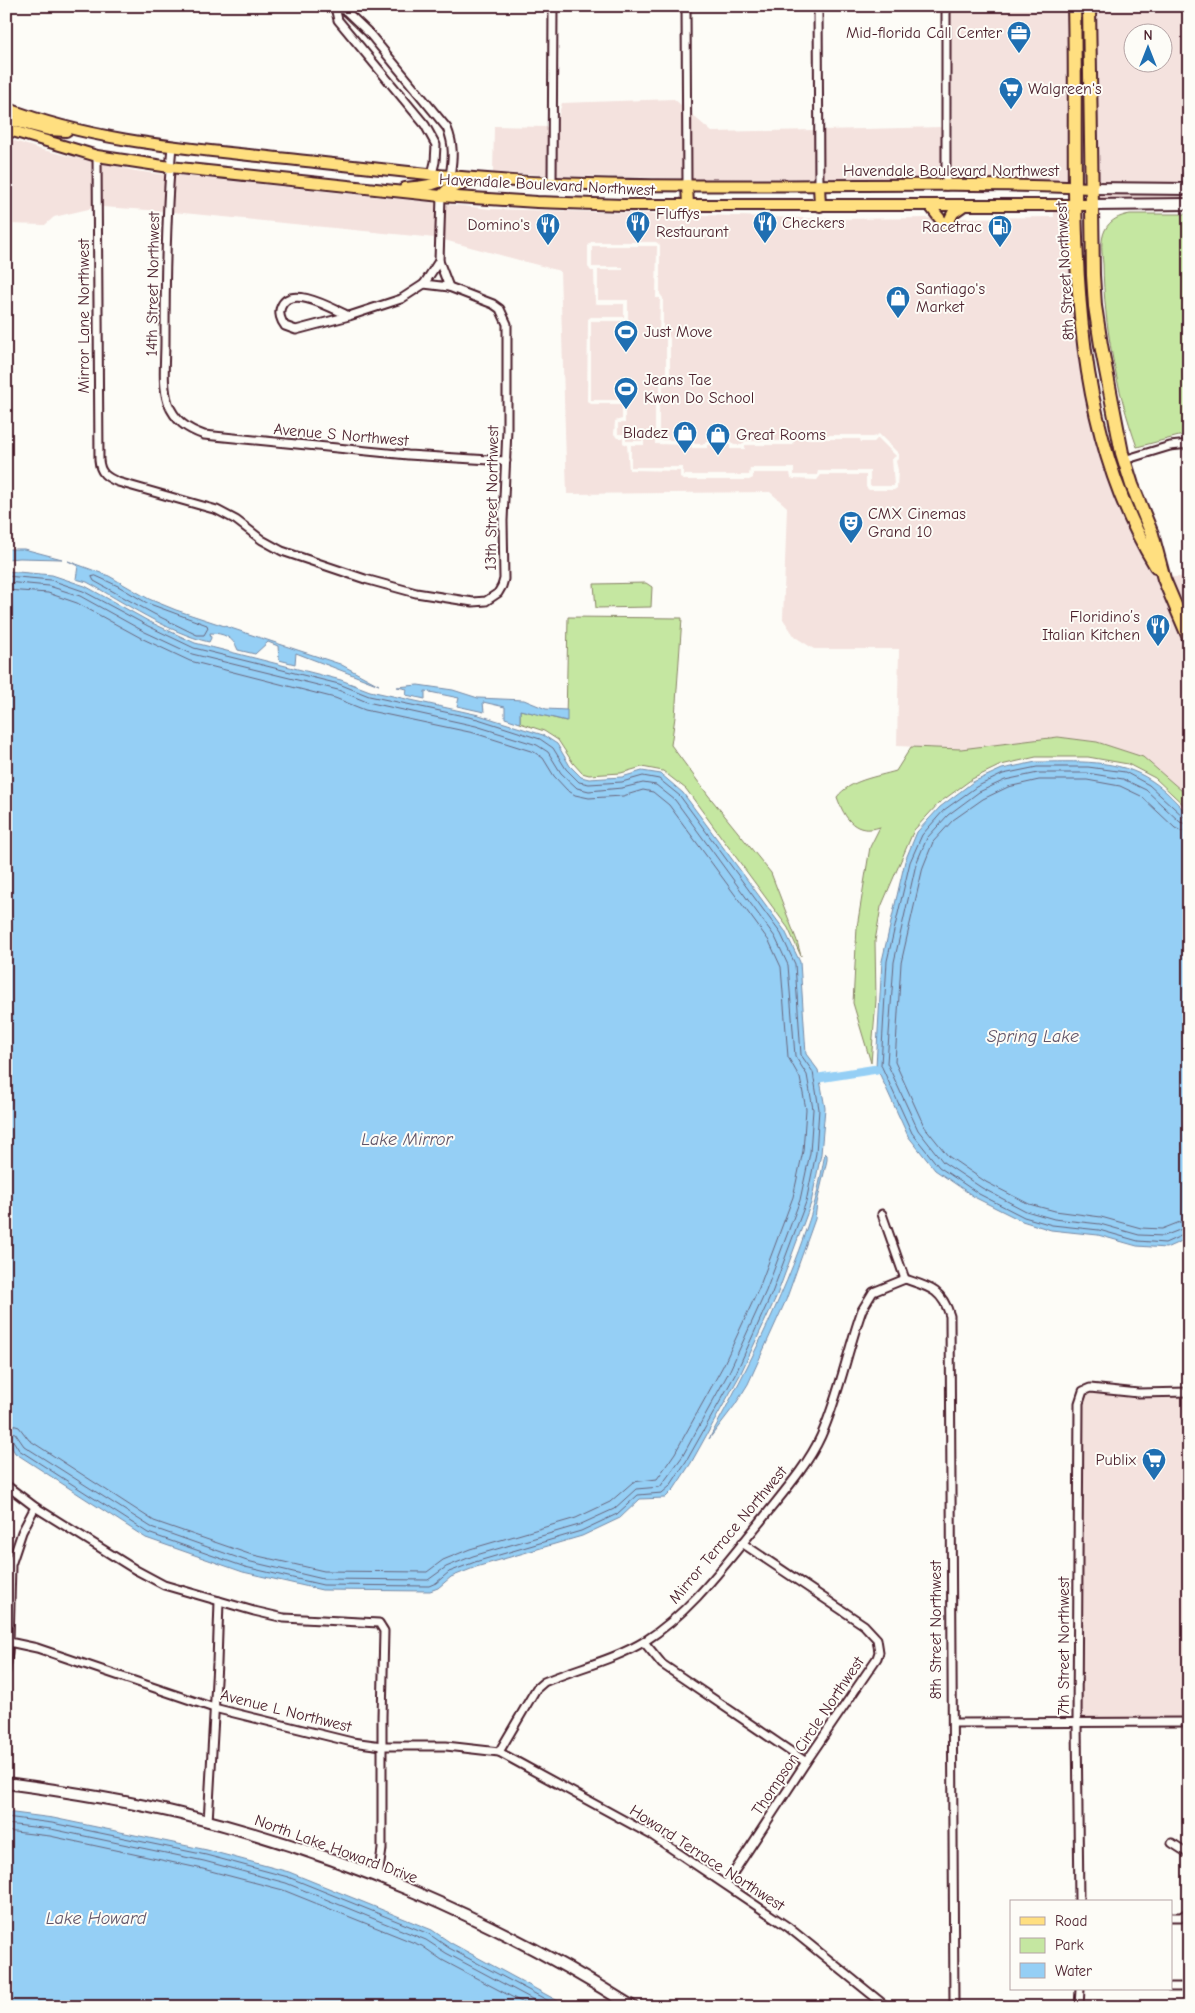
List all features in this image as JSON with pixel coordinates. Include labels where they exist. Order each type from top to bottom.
[{"type":"highway","name":"8th Street Northwest","points":[[1074,6],[1079,289],[1092,388],[1107,453],[1122,494],[1140,539],[1164,579],[1189,638]]},
{"type":"highway","name":"8th Street Northwest","points":[[1089,6],[1095,306],[1111,403],[1123,457],[1152,534],[1164,579]]},
{"type":"highway","points":[[1092,388],[1102,398],[1123,457]]},
{"type":"main road","name":"Havendale Boulevard Northwest","points":[[6,108],[80,131],[172,146],[450,176],[552,183],[1092,188]]},
{"type":"main road","points":[[6,119],[49,130],[80,131]]},
{"type":"main road","name":"Havendale Boulevard Northwest","points":[[6,129],[97,156],[170,167],[441,196],[576,204],[820,206],[1092,205]]},
{"type":"main road","points":[[382,190],[432,185],[440,183],[450,176]]},
{"type":"main road","points":[[441,196],[448,189],[482,178]]},
{"type":"main road","points":[[687,185],[688,205]]},
{"type":"main road","points":[[819,185],[820,206]]},
{"type":"main road","points":[[1092,188],[1189,189]]},
{"type":"main road","points":[[1092,205],[1189,204]]},
{"type":"main road","points":[[930,206],[944,224],[963,206]]},
{"type":"main road","name":"North Lake Howard Drive","points":[[6,1783],[122,1802],[208,1822],[293,1847],[434,1900],[503,1933],[569,1968],[633,2007]]},
{"type":"street","points":[[552,183],[553,6]]},
{"type":"street","points":[[686,6],[687,185]]},
{"type":"street","points":[[818,6],[819,185]]},
{"type":"street","points":[[946,6],[946,186]]},
{"type":"street","points":[[432,174],[436,145],[425,125],[338,20],[335,7],[346,11],[368,33],[447,128],[453,150],[450,176]]},
{"type":"street","name":"14th Street Northwest","points":[[172,146],[165,277],[165,389],[170,408],[178,420]]},
{"type":"street","name":"Mirror Lane Northwest","points":[[97,156],[99,460],[100,468],[104,475]]},
{"type":"street","points":[[441,196],[439,261],[449,287]]},
{"type":"street","points":[[349,316],[313,300],[296,296],[285,302],[281,307],[280,315],[285,326],[296,330],[349,316],[401,299],[424,284],[439,261]]},
{"type":"street","name":"13th Street Northwest","points":[[104,475],[118,482],[217,510],[236,520],[262,540],[282,551],[407,591],[480,602],[494,597],[502,586],[504,579],[503,521],[506,461],[507,324],[500,309],[493,304],[449,287],[424,284]]},
{"type":"street","name":"Avenue S Northwest","points":[[178,420],[191,430],[204,435],[408,455],[506,461]]},
{"type":"street","points":[[1123,457],[1189,444]]},
{"type":"street","points":[[882,1214],[905,1280]]},
{"type":"street","name":"Mirror Terrace Northwest","points":[[499,1752],[536,1689],[544,1682],[616,1655],[644,1642],[675,1619],[695,1600],[742,1544],[811,1455],[827,1422],[862,1310],[873,1292],[905,1280]]},
{"type":"street","name":"8th Street Northwest","points":[[905,1280],[932,1288],[942,1297],[950,1316],[953,1723],[952,2005]]},
{"type":"street","name":"7th Street Northwest","points":[[1079,1900],[1077,1409],[1083,1391],[1090,1388],[1138,1392],[1189,1392]]},
{"type":"street","points":[[6,1485],[35,1507],[155,1581],[219,1602],[284,1618],[306,1621],[379,1623],[384,1631],[382,1849],[378,1878]]},
{"type":"street","points":[[6,1671],[11,1565],[22,1532],[35,1507]]},
{"type":"street","name":"Thompson Circle Northwest","points":[[726,1884],[877,1658],[879,1652],[877,1639],[864,1625],[742,1544]]},
{"type":"street","points":[[208,1822],[219,1602]]},
{"type":"street","name":"Avenue L Northwest","points":[[8,1640],[214,1708],[352,1742],[382,1746],[446,1746],[499,1752]]},
{"type":"street","points":[[644,1642],[662,1664],[806,1762]]},
{"type":"street","points":[[953,1723],[1189,1722]]},
{"type":"street","name":"Howard Terrace Northwest","points":[[499,1752],[653,1836],[788,1927],[887,2007]]},
{"type":"street","points":[[1172,1843],[1189,1854]]},
{"type":"street","points":[[1172,1917],[1181,1917],[1189,1912]]},
{"type":"street","points":[[1172,1987],[1189,1987]]},
{"type":"street","points":[[1079,2007],[1080,1990]]},
{"type":"shaded area","points":[[950,6],[1070,6],[1072,182],[1053,180],[951,179]]},
{"type":"shaded area","points":[[1079,6],[1085,6],[1087,183],[1081,182]]},
{"type":"shaded area","points":[[1094,6],[1189,6],[1189,184],[1096,183]]},
{"type":"shaded area","points":[[674,99],[681,105],[683,178],[557,176],[557,121],[562,103]]},
{"type":"shaded area","points":[[690,113],[712,132],[815,130],[815,178],[691,179]]},
{"type":"shaded area","points":[[494,126],[548,127],[548,175],[493,173]]},
{"type":"shaded area","points":[[942,127],[942,179],[824,178],[823,130]]},
{"type":"shaded area","points":[[6,138],[39,149],[93,162],[93,208],[54,217],[45,225],[6,224]]},
{"type":"shaded area","points":[[102,163],[136,171],[166,175],[164,211],[102,207]]},
{"type":"shaded area","points":[[174,175],[437,203],[435,238],[173,212]]},
{"type":"shaded area","points":[[1096,193],[1189,194],[1189,199],[1097,200]]},
{"type":"shaded area","points":[[445,204],[491,209],[836,219],[935,218],[943,230],[956,218],[1054,217],[1054,211],[1073,211],[1073,273],[1116,490],[1136,541],[1160,581],[1189,649],[1189,797],[1143,757],[1097,742],[1058,737],[961,749],[897,746],[899,649],[814,649],[795,637],[783,619],[787,507],[770,492],[567,494],[560,271],[444,240]],"holes":[[[591,242],[656,242],[660,245],[660,294],[663,298],[663,334],[668,335],[670,338],[670,382],[668,385],[663,386],[663,400],[659,403],[659,440],[691,440],[695,444],[704,444],[707,441],[730,441],[734,445],[742,445],[745,441],[790,441],[794,435],[860,435],[863,437],[873,437],[879,434],[899,454],[899,458],[896,461],[898,470],[897,488],[894,490],[869,490],[866,487],[866,475],[821,475],[817,480],[794,479],[791,478],[790,473],[753,473],[753,478],[749,480],[684,480],[680,478],[680,471],[629,470],[627,445],[623,443],[623,438],[617,438],[614,434],[615,421],[622,419],[622,404],[591,404],[587,401],[588,319],[591,317],[624,317],[624,304],[595,303],[594,271],[591,271],[588,267],[588,246]]]},
{"type":"shaded area","points":[[592,246],[657,246],[656,298],[660,298],[659,338],[666,338],[666,382],[660,382],[660,399],[655,399],[655,444],[691,445],[692,448],[707,448],[707,445],[730,445],[730,449],[745,449],[745,445],[793,445],[794,439],[860,439],[861,442],[874,442],[878,438],[896,456],[892,459],[894,486],[870,486],[870,471],[818,471],[817,475],[794,475],[794,468],[750,468],[749,475],[683,475],[683,467],[631,467],[631,445],[644,445],[644,441],[626,441],[626,434],[618,434],[618,423],[625,423],[625,400],[591,400],[591,321],[628,321],[628,300],[598,300],[598,270],[623,270],[623,267],[592,267]]},
{"type":"shaded area","points":[[1162,553],[1171,577],[1189,577],[1189,626],[1178,602]]},
{"type":"shaded area","points":[[1091,1393],[1138,1397],[1189,1397],[1189,1717],[1082,1717],[1082,1410],[1086,1395]]},
{"type":"green space","points":[[1130,214],[1189,214],[1189,435],[1137,447],[1112,357],[1106,311],[1102,251],[1102,238],[1109,224],[1115,219]]},
{"type":"green space","points":[[646,583],[652,587],[651,607],[596,608],[594,584]]},
{"type":"green space","points":[[568,617],[682,618],[675,717],[671,745],[708,795],[771,873],[801,956],[788,928],[686,789],[663,771],[642,767],[621,773],[589,775],[582,773],[558,740],[544,731],[520,723],[520,710],[566,721]]},
{"type":"green space","points":[[1058,737],[1097,742],[1143,757],[1189,797],[1189,810],[1155,778],[1128,764],[1088,757],[1036,757],[1001,765],[972,779],[939,803],[914,830],[881,907],[875,941],[876,1000],[871,1063],[853,1003],[857,927],[870,847],[880,827],[864,829],[852,824],[844,813],[837,797],[842,791],[856,783],[896,771],[911,747],[961,749]]},
{"type":"water","points":[[6,549],[24,549],[62,559],[6,559]]},
{"type":"water","points":[[68,561],[109,576],[149,599],[176,610],[340,664],[379,685],[296,653],[295,664],[279,660],[278,646],[268,642],[255,654],[238,650],[230,639],[223,635],[210,633],[211,638],[209,642],[178,632],[87,582],[76,579],[78,566]]},
{"type":"water","name":"Lake Mirror","points":[[6,571],[52,575],[85,586],[150,622],[195,643],[341,680],[370,691],[479,715],[543,735],[557,744],[570,766],[581,777],[589,779],[622,777],[642,771],[661,774],[683,793],[785,931],[800,962],[806,1054],[818,1070],[825,1108],[821,1154],[811,1203],[777,1295],[740,1375],[691,1463],[674,1489],[665,1498],[640,1499],[620,1518],[582,1536],[476,1567],[451,1577],[438,1588],[430,1591],[322,1590],[243,1572],[146,1538],[15,1453],[6,1438]]},
{"type":"water","points":[[418,685],[453,690],[478,698],[524,700],[546,709],[567,710],[567,721],[520,710],[520,723],[505,718],[505,707],[483,702],[484,712],[457,706],[459,698],[425,691],[425,699],[406,695],[407,689],[397,687]]},
{"type":"water","name":"Spring Lake","points":[[1036,762],[1096,763],[1125,768],[1152,781],[1172,797],[1189,816],[1189,1240],[1184,1240],[1166,1248],[1137,1246],[1098,1235],[1051,1230],[1022,1221],[976,1198],[935,1170],[908,1136],[876,1066],[882,961],[905,861],[917,832],[940,807],[973,782],[1002,769]]},
{"type":"water","points":[[825,1153],[827,1160],[815,1219],[786,1300],[748,1384],[735,1405],[709,1439],[754,1354],[793,1266],[814,1205]]},
{"type":"water","name":"Lake Howard","points":[[6,1812],[53,1818],[207,1850],[289,1872],[432,1930],[451,1943],[569,2007],[6,2007]]},
{"type":"waterway","points":[[819,1078],[877,1069]]},
{"type":"place","name":"Mid-florida Call Center","points":[[1019,54]]},
{"type":"place","name":"Walgreen's","points":[[1011,110]]},
{"type":"place","name":"Fluffys Restaurant","points":[[638,244]]},
{"type":"place","name":"Checkers","points":[[765,244]]},
{"type":"place","name":"Domino's","points":[[548,246]]},
{"type":"place","name":"Racetrac","points":[[1000,248]]},
{"type":"place","name":"Santiago's Market","points":[[898,319]]},
{"type":"place","name":"Just Move","points":[[626,353]]},
{"type":"place","name":"Jeans Tae Kwon Do School","points":[[626,410]]},
{"type":"place","name":"Bladez","points":[[685,454]]},
{"type":"place","name":"Great Rooms","points":[[718,456]]},
{"type":"place","name":"CMX Cinemas Grand 10","points":[[851,544]]},
{"type":"place","name":"Floridino’s Italian Kitchen","points":[[1158,647]]},
{"type":"place","name":"Publix","points":[[1154,1481]]}]
